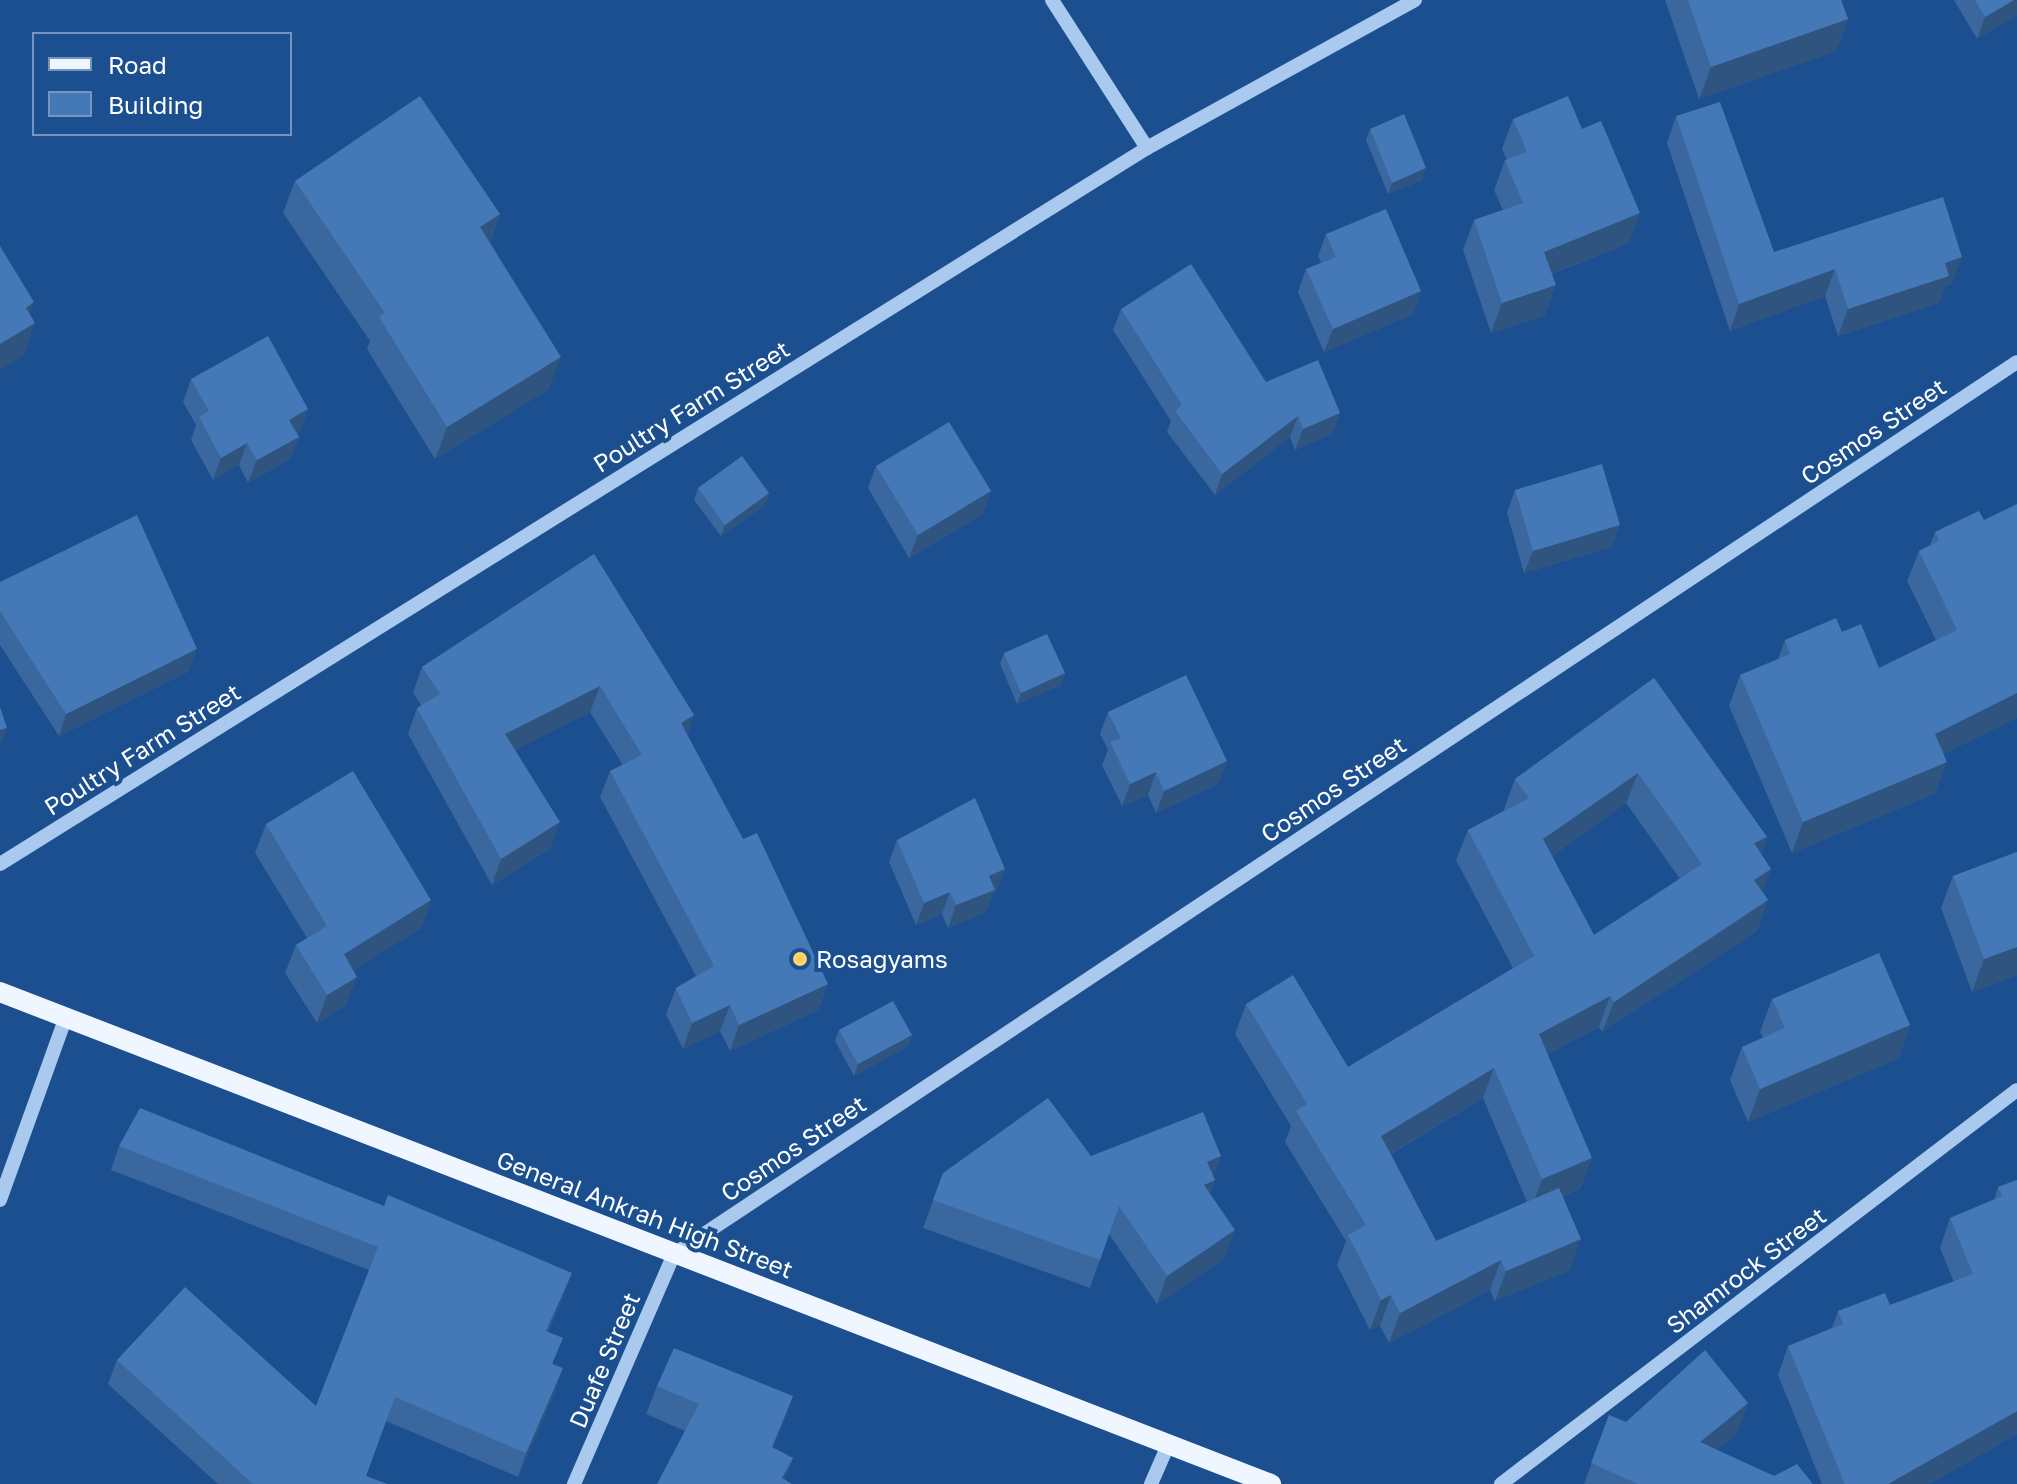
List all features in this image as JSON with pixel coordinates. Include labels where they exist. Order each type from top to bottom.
[{"type":"main road","name":"General Ankrah High Street","points":[[0,992],[1271,1484]]},
{"type":"street","points":[[1052,0],[1147,148]]},
{"type":"street","name":"Poultry Farm Street","points":[[0,864],[1147,148],[1415,0]]},
{"type":"street","name":"Cosmos Street","points":[[674,1254],[2017,362]]},
{"type":"street","points":[[0,1200],[66,1017]]},
{"type":"street","name":"Shamrock Street","points":[[1501,1484],[2017,1090]]},
{"type":"street","name":"Duafe Street","points":[[574,1484],[674,1254]]},
{"type":"street","points":[[1151,1484],[1168,1445]]},
{"type":"building","points":[[1688,0],[1841,0],[1848,19],[1711,67]]},
{"type":"building","points":[[1975,0],[2014,0],[1985,17]]},
{"type":"building","points":[[420,96],[500,214],[480,227],[561,357],[447,427],[379,317],[385,313],[295,181]]},
{"type":"building","points":[[1568,96],[1582,129],[1601,121],[1640,213],[1544,252],[1556,285],[1502,303],[1474,220],[1523,203],[1505,160],[1527,152],[1513,119]]},
{"type":"building","points":[[1720,102],[1774,252],[1943,197],[1962,257],[1945,263],[1949,276],[1848,309],[1835,269],[1739,304],[1676,116]]},
{"type":"building","points":[[1404,114],[1426,168],[1392,183],[1370,129]]},
{"type":"building","points":[[1386,209],[1421,291],[1333,329],[1306,269],[1336,257],[1326,234]]},
{"type":"building","points":[[0,246],[34,302],[26,308],[35,323],[0,344]]},
{"type":"building","points":[[1191,264],[1266,382],[1318,360],[1340,413],[1303,429],[1298,416],[1222,474],[1175,411],[1182,405],[1121,309]]},
{"type":"building","points":[[268,336],[308,409],[289,420],[299,437],[257,460],[247,443],[221,458],[199,417],[209,411],[191,379]]},
{"type":"building","points":[[949,422],[991,491],[918,535],[876,466]]},
{"type":"building","points":[[742,456],[769,493],[725,525],[698,488]]},
{"type":"building","points":[[1602,464],[1620,525],[1533,551],[1515,490]]},
{"type":"building","points":[[2017,504],[2017,693],[1935,734],[1947,762],[1803,822],[1740,675],[1790,654],[1785,640],[1836,618],[1842,632],[1861,624],[1879,668],[1957,630],[1919,551],[1939,541],[1935,532],[1979,511],[1984,520]]},
{"type":"building","points":[[137,515],[197,649],[66,714],[0,611],[0,582]]},
{"type":"building","points":[[594,554],[694,715],[681,723],[743,839],[757,833],[828,984],[739,1025],[730,1005],[692,1023],[676,988],[714,966],[610,771],[642,755],[600,686],[505,734],[560,822],[501,859],[417,708],[440,694],[422,667]]},
{"type":"building","points":[[1047,634],[1065,673],[1021,693],[1004,653]]},
{"type":"building","points":[[1186,675],[1227,761],[1164,791],[1156,772],[1130,784],[1110,742],[1121,738],[1108,712]]},
{"type":"building","points":[[1654,678],[1767,837],[1754,843],[1771,869],[1754,880],[1768,900],[1614,1002],[1610,996],[1539,1034],[1592,1158],[1542,1179],[1494,1068],[1381,1136],[1436,1241],[1559,1188],[1581,1239],[1506,1271],[1501,1260],[1400,1313],[1391,1295],[1381,1300],[1348,1235],[1366,1225],[1296,1111],[1307,1104],[1246,1004],[1293,975],[1348,1067],[1534,956],[1468,830],[1529,798],[1515,779]],"holes":[[[1638,773],[1702,864],[1594,935],[1543,839]]]},
{"type":"building","points":[[0,707],[7,728],[0,730]]},
{"type":"building","points":[[353,771],[431,900],[344,954],[357,977],[327,995],[296,945],[327,926],[266,824]]},
{"type":"building","points":[[975,798],[1005,869],[989,876],[995,890],[956,905],[950,892],[924,903],[897,840]]},
{"type":"building","points":[[2017,852],[2017,947],[1984,959],[1953,876]]},
{"type":"building","points":[[1879,953],[1910,1025],[1760,1089],[1742,1047],[1785,1028],[1772,999]]},
{"type":"building","points":[[893,1001],[912,1035],[858,1064],[839,1030]]},
{"type":"building","points":[[1048,1098],[1091,1156],[1203,1112],[1221,1156],[1207,1162],[1215,1180],[1204,1185],[1235,1230],[1167,1276],[1119,1206],[1100,1260],[933,1200],[943,1173]]},
{"type":"building","points":[[140,1108],[384,1206],[388,1195],[572,1273],[546,1331],[563,1338],[552,1364],[563,1368],[526,1453],[395,1397],[366,1476],[387,1484],[253,1484],[117,1360],[185,1287],[316,1406],[378,1247],[119,1146]]},
{"type":"building","points":[[2017,1180],[2017,1411],[1888,1484],[1845,1484],[1788,1346],[1843,1324],[1838,1311],[1885,1293],[1890,1305],[1973,1274],[1950,1218],[2002,1196],[1998,1187]]},
{"type":"building","points":[[674,1348],[793,1396],[772,1447],[793,1458],[782,1478],[792,1484],[657,1484],[699,1404],[657,1386]]},
{"type":"building","points":[[1705,1350],[1748,1403],[1700,1442],[1774,1476],[1797,1464],[1813,1484],[1638,1484],[1591,1463],[1609,1415],[1626,1422]]},
{"type":"place","name":"Rosagyams","points":[[800,959]]}]
